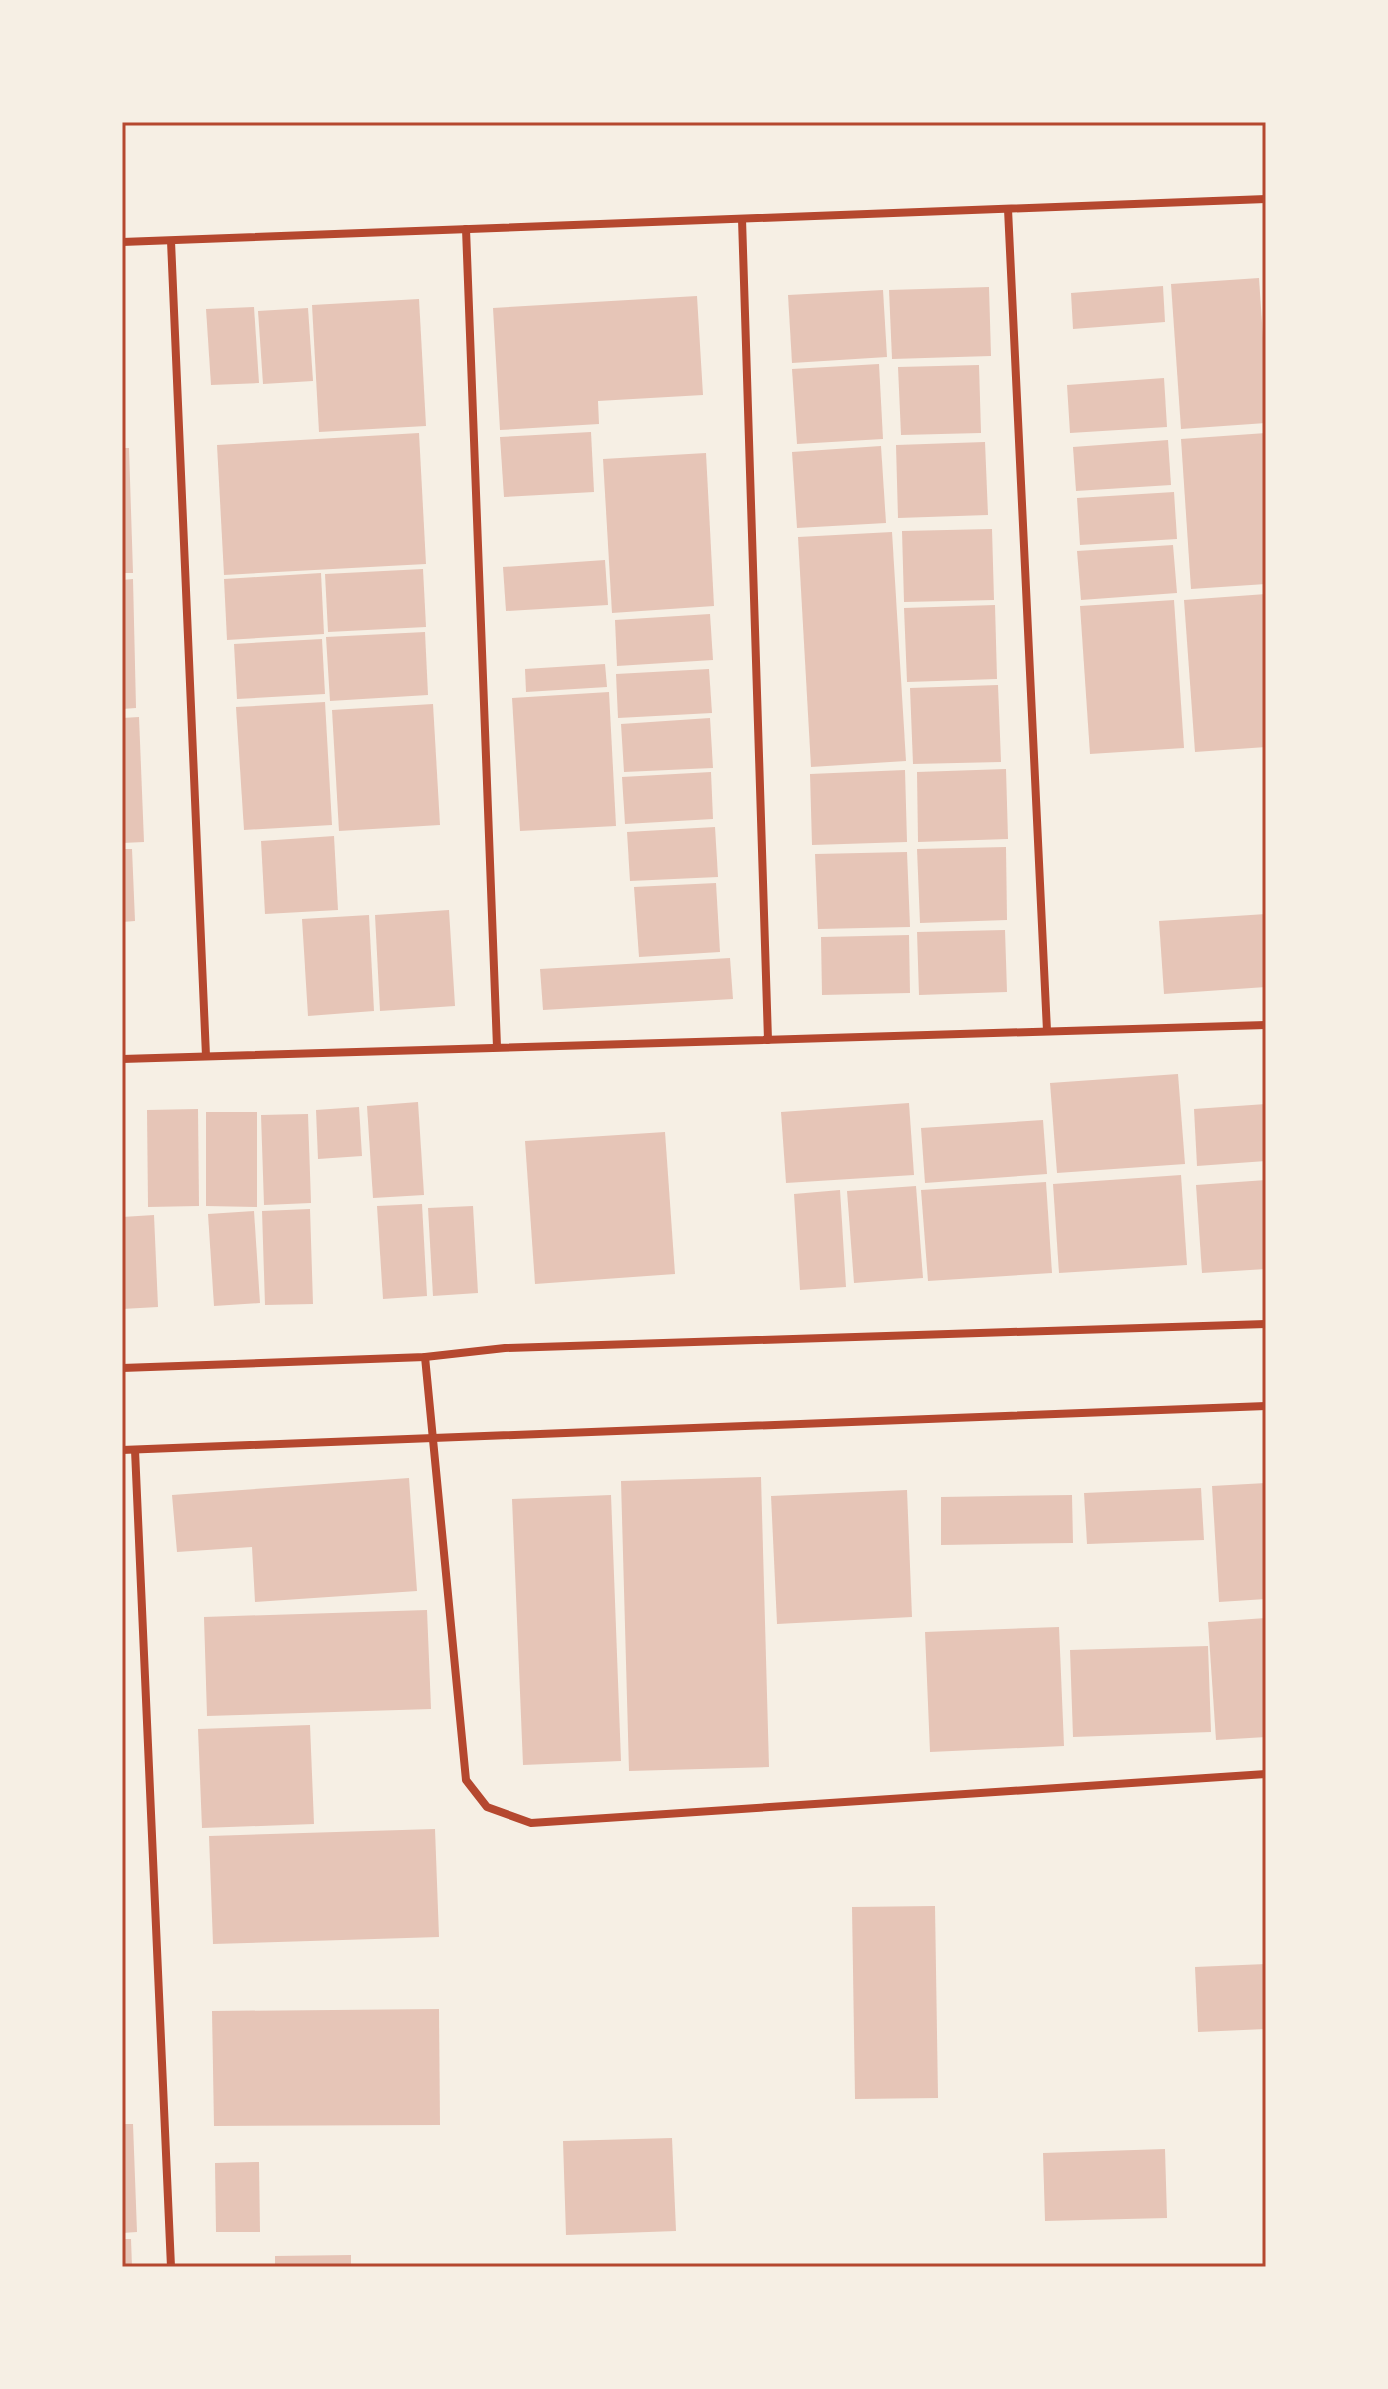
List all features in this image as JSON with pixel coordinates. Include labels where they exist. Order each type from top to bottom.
[{"type":"street","points":[[122,242],[1266,199]]},
{"type":"street","points":[[1008,209],[1047,1031]]},
{"type":"street","points":[[742,219],[768,1040]]},
{"type":"street","points":[[466,229],[497,1047]]},
{"type":"street","points":[[171,241],[206,1056]]},
{"type":"street","points":[[122,1059],[1266,1025]]},
{"type":"street","points":[[122,1368],[425,1357],[505,1348],[1266,1324]]},
{"type":"street","points":[[425,1357],[466,1780],[487,1807],[531,1823],[1266,1774]]},
{"type":"street","points":[[122,1450],[1266,1406]]},
{"type":"street","points":[[135,1450],[171,2267]]},
{"type":"building","points":[[1259,278],[1266,423],[1181,429],[1171,284]]},
{"type":"building","points":[[1163,286],[1165,322],[1073,329],[1071,293]]},
{"type":"building","points":[[989,287],[991,356],[892,359],[889,290]]},
{"type":"building","points":[[883,290],[887,357],[792,363],[788,295]]},
{"type":"building","points":[[697,296],[703,395],[598,401],[599,424],[500,430],[493,308]]},
{"type":"building","points":[[419,299],[426,426],[319,432],[312,305]]},
{"type":"building","points":[[254,307],[259,383],[211,385],[206,309]]},
{"type":"building","points":[[308,308],[313,381],[263,384],[258,311]]},
{"type":"building","points":[[879,364],[883,439],[797,444],[792,369]]},
{"type":"building","points":[[979,365],[981,433],[901,435],[898,367]]},
{"type":"building","points":[[1164,378],[1167,427],[1070,433],[1067,385]]},
{"type":"building","points":[[591,432],[594,492],[504,497],[500,437]]},
{"type":"building","points":[[419,433],[426,564],[224,575],[217,445]]},
{"type":"building","points":[[1266,433],[1266,584],[1191,589],[1181,439]]},
{"type":"building","points":[[1168,440],[1171,485],[1076,491],[1073,447]]},
{"type":"building","points":[[985,442],[988,515],[898,518],[896,445]]},
{"type":"building","points":[[881,446],[886,523],[797,528],[792,452]]},
{"type":"building","points":[[122,448],[129,448],[133,573],[122,573]]},
{"type":"building","points":[[706,453],[714,606],[612,613],[603,459]]},
{"type":"building","points":[[1174,492],[1177,539],[1080,545],[1077,498]]},
{"type":"building","points":[[992,529],[994,600],[904,602],[902,531]]},
{"type":"building","points":[[892,532],[906,761],[811,767],[798,537]]},
{"type":"building","points":[[1173,545],[1177,593],[1081,600],[1077,551]]},
{"type":"building","points":[[605,560],[608,605],[506,611],[503,567]]},
{"type":"building","points":[[423,569],[426,627],[328,632],[325,574]]},
{"type":"building","points":[[321,573],[324,634],[227,640],[224,579]]},
{"type":"building","points":[[133,579],[136,708],[122,709],[122,580]]},
{"type":"building","points":[[1266,594],[1266,747],[1195,752],[1184,600]]},
{"type":"building","points":[[1174,600],[1184,748],[1090,754],[1080,606]]},
{"type":"building","points":[[995,605],[997,679],[907,682],[904,608]]},
{"type":"building","points":[[710,614],[713,660],[617,666],[615,620]]},
{"type":"building","points":[[425,632],[428,695],[330,701],[326,637]]},
{"type":"building","points":[[322,639],[325,694],[237,699],[234,644]]},
{"type":"building","points":[[605,664],[607,687],[526,692],[525,669]]},
{"type":"building","points":[[709,669],[712,713],[618,718],[616,674]]},
{"type":"building","points":[[998,685],[1001,762],[913,764],[910,688]]},
{"type":"building","points":[[609,692],[616,826],[520,831],[512,698]]},
{"type":"building","points":[[325,702],[332,825],[244,830],[236,707]]},
{"type":"building","points":[[433,704],[440,825],[339,831],[332,710]]},
{"type":"building","points":[[139,717],[144,842],[122,843],[122,718]]},
{"type":"building","points":[[710,718],[713,768],[624,772],[621,724]]},
{"type":"building","points":[[1006,769],[1008,839],[918,842],[917,772]]},
{"type":"building","points":[[905,770],[907,842],[812,845],[810,774]]},
{"type":"building","points":[[711,772],[713,819],[625,824],[622,777]]},
{"type":"building","points":[[715,827],[718,877],[630,881],[627,832]]},
{"type":"building","points":[[334,836],[338,910],[265,914],[261,841]]},
{"type":"building","points":[[1006,847],[1007,920],[920,923],[917,849]]},
{"type":"building","points":[[122,849],[132,849],[135,921],[122,922]]},
{"type":"building","points":[[907,852],[910,927],[818,929],[815,854]]},
{"type":"building","points":[[716,883],[720,952],[639,957],[634,887]]},
{"type":"building","points":[[449,910],[455,1006],[380,1011],[375,915]]},
{"type":"building","points":[[1266,914],[1266,987],[1164,994],[1159,921]]},
{"type":"building","points":[[369,915],[374,1011],[308,1016],[302,919]]},
{"type":"building","points":[[1005,930],[1007,992],[919,995],[917,932]]},
{"type":"building","points":[[909,935],[910,993],[822,995],[821,937]]},
{"type":"building","points":[[730,958],[733,999],[543,1010],[540,969]]},
{"type":"building","points":[[1178,1074],[1185,1164],[1057,1173],[1050,1083]]},
{"type":"building","points":[[418,1102],[424,1195],[373,1198],[367,1106]]},
{"type":"building","points":[[909,1103],[914,1175],[786,1183],[781,1112]]},
{"type":"building","points":[[1266,1104],[1266,1161],[1197,1166],[1194,1109]]},
{"type":"building","points":[[359,1107],[362,1156],[318,1159],[316,1110]]},
{"type":"building","points":[[198,1109],[199,1206],[148,1207],[147,1110]]},
{"type":"building","points":[[206,1112],[257,1112],[257,1207],[206,1206]]},
{"type":"building","points":[[308,1114],[311,1203],[264,1205],[261,1115]]},
{"type":"building","points":[[1043,1120],[1047,1174],[925,1183],[921,1128]]},
{"type":"building","points":[[665,1132],[675,1274],[535,1284],[525,1141]]},
{"type":"building","points":[[1181,1175],[1187,1265],[1059,1273],[1053,1184]]},
{"type":"building","points":[[1266,1180],[1266,1269],[1202,1273],[1196,1185]]},
{"type":"building","points":[[1046,1182],[1052,1273],[928,1281],[921,1190]]},
{"type":"building","points":[[916,1186],[923,1278],[854,1283],[847,1191]]},
{"type":"building","points":[[840,1190],[846,1287],[800,1290],[794,1194]]},
{"type":"building","points":[[422,1204],[427,1296],[383,1299],[377,1206]]},
{"type":"building","points":[[473,1206],[478,1293],[433,1296],[428,1208]]},
{"type":"building","points":[[310,1209],[313,1304],[265,1305],[262,1211]]},
{"type":"building","points":[[254,1211],[260,1303],[214,1306],[208,1214]]},
{"type":"building","points":[[154,1215],[158,1307],[122,1309],[122,1217]]},
{"type":"building","points":[[761,1477],[769,1767],[629,1771],[621,1481]]},
{"type":"building","points":[[409,1478],[417,1591],[255,1602],[252,1547],[177,1552],[172,1495]]},
{"type":"building","points":[[1266,1483],[1266,1599],[1219,1602],[1212,1486]]},
{"type":"building","points":[[1201,1488],[1204,1540],[1087,1544],[1084,1493]]},
{"type":"building","points":[[907,1490],[912,1617],[777,1624],[771,1496]]},
{"type":"building","points":[[611,1495],[621,1761],[523,1765],[512,1499]]},
{"type":"building","points":[[1072,1495],[1073,1543],[941,1545],[941,1497]]},
{"type":"building","points":[[427,1610],[431,1709],[207,1716],[204,1617]]},
{"type":"building","points":[[1266,1618],[1266,1737],[1216,1740],[1208,1622]]},
{"type":"building","points":[[1059,1627],[1064,1746],[930,1752],[925,1632]]},
{"type":"building","points":[[1208,1646],[1211,1732],[1073,1737],[1070,1650]]},
{"type":"building","points":[[310,1725],[314,1824],[202,1828],[198,1729]]},
{"type":"building","points":[[435,1829],[439,1937],[213,1944],[209,1836]]},
{"type":"building","points":[[935,1906],[938,2098],[855,2099],[852,1907]]},
{"type":"building","points":[[1266,1964],[1266,2029],[1198,2032],[1195,1967]]},
{"type":"building","points":[[439,2009],[440,2125],[214,2126],[212,2011]]},
{"type":"building","points":[[122,2124],[133,2124],[137,2232],[122,2233]]},
{"type":"building","points":[[672,2138],[676,2231],[566,2235],[563,2141]]},
{"type":"building","points":[[1165,2149],[1167,2218],[1045,2221],[1043,2153]]},
{"type":"building","points":[[259,2162],[260,2232],[216,2232],[215,2163]]},
{"type":"building","points":[[122,2239],[131,2239],[132,2267],[122,2267]]},
{"type":"building","points":[[351,2255],[351,2267],[275,2267],[275,2256]]}]
